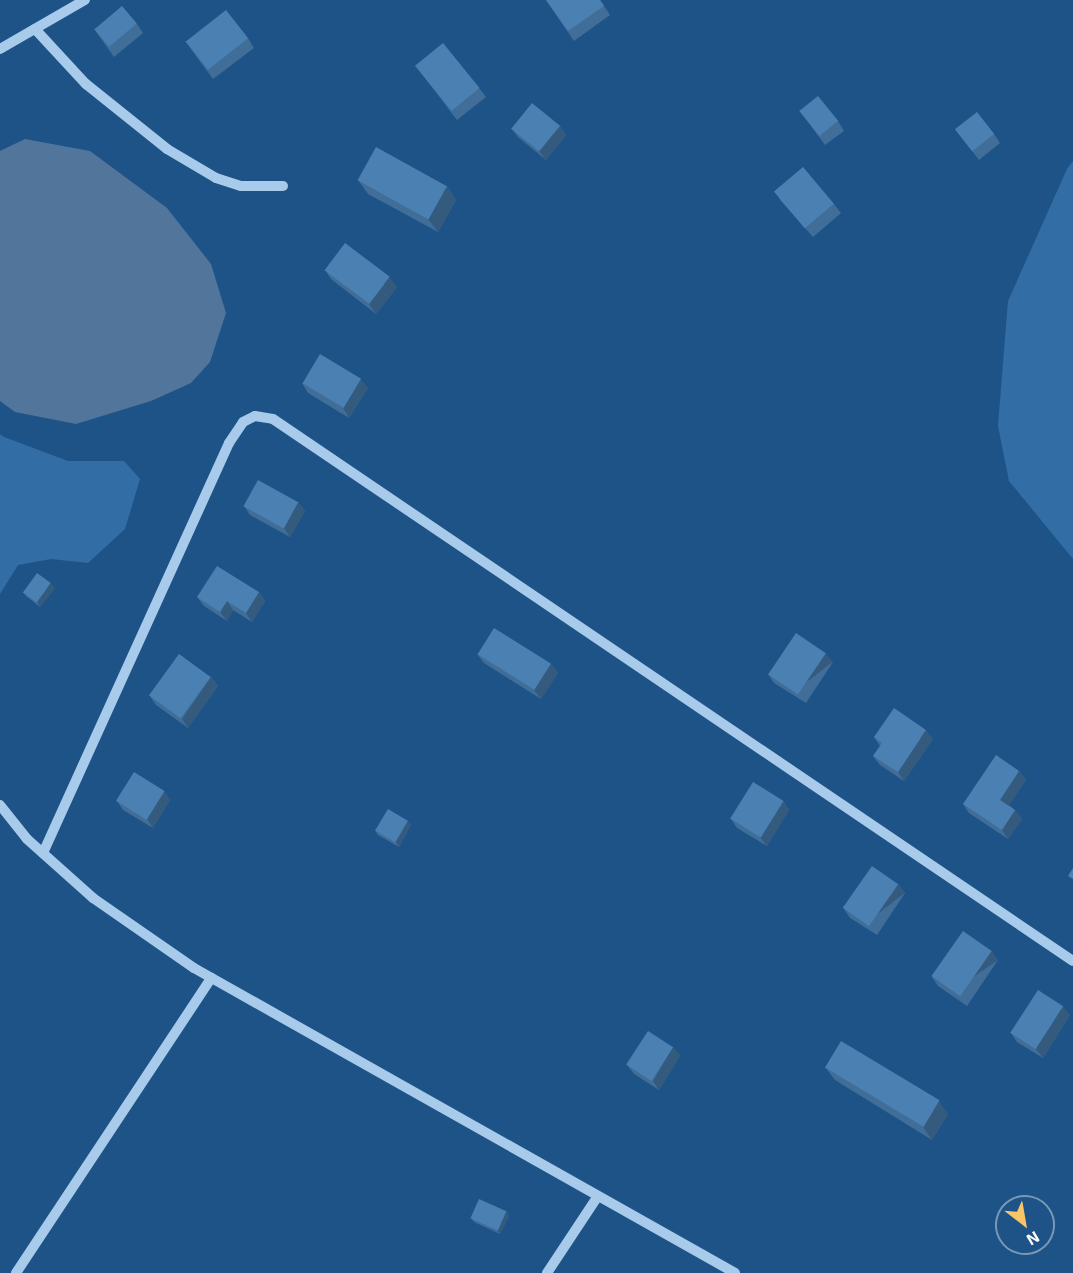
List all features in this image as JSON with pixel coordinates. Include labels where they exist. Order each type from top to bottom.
[{"type":"street","points":[[0,49],[85,0]]},
{"type":"street","points":[[35,29],[86,84],[167,149],[216,178],[241,186],[283,186]]},
{"type":"street","points":[[43,853],[229,443],[243,422],[255,416],[273,419],[1073,961]]},
{"type":"street","points":[[0,806],[27,839],[93,898],[211,978],[735,1273]]},
{"type":"street","points":[[16,1273],[211,978]]},
{"type":"street","points":[[547,1273],[598,1196]]},
{"type":"shaded area","points":[[25,139],[90,151],[167,208],[211,264],[226,313],[210,362],[191,383],[151,401],[76,424],[15,412],[0,401],[0,151]]},
{"type":"shaded area","points":[[1073,161],[1073,559],[1009,481],[998,426],[1008,301],[1067,169]]},
{"type":"shaded area","points":[[0,434],[68,461],[124,461],[140,479],[125,529],[88,563],[51,559],[18,565],[0,594]]},
{"type":"building","points":[[546,0],[600,0],[604,6],[568,31]]},
{"type":"building","points":[[122,6],[137,24],[109,47],[94,29]]},
{"type":"building","points":[[226,10],[248,38],[208,70],[186,41]]},
{"type":"building","points":[[443,43],[480,88],[452,111],[415,66]]},
{"type":"building","points":[[818,96],[838,121],[819,136],[799,111]]},
{"type":"building","points":[[532,103],[560,126],[539,151],[511,129]]},
{"type":"building","points":[[977,112],[994,134],[972,151],[955,129]]},
{"type":"building","points":[[376,147],[447,186],[428,220],[358,180]]},
{"type":"building","points":[[803,167],[834,204],[805,228],[774,191]]},
{"type":"building","points":[[345,243],[390,277],[369,304],[325,270]]},
{"type":"building","points":[[320,354],[361,379],[344,408],[302,383]]},
{"type":"building","points":[[258,480],[298,502],[284,529],[243,506]]},
{"type":"building","points":[[217,566],[259,592],[246,613],[227,601],[220,612],[197,597]]},
{"type":"building","points":[[37,573],[51,583],[37,602],[23,592]]},
{"type":"building","points":[[494,628],[551,664],[534,690],[478,654]]},
{"type":"building","points":[[796,633],[826,653],[798,695],[768,674]]},
{"type":"building","points":[[179,654],[211,677],[181,718],[149,695]]},
{"type":"building","points":[[894,708],[926,730],[898,772],[873,756],[882,743],[874,737]]},
{"type":"building","points":[[996,755],[1019,771],[1000,800],[1015,810],[1002,830],[963,804]]},
{"type":"building","points":[[134,772],[165,791],[147,820],[116,801]]},
{"type":"building","points":[[753,782],[784,801],[761,838],[730,818]]},
{"type":"building","points":[[388,809],[408,821],[395,842],[375,830]]},
{"type":"building","points":[[872,866],[898,884],[869,926],[843,908]]},
{"type":"building","points":[[1073,868],[1073,879],[1068,876]]},
{"type":"building","points":[[963,931],[992,951],[960,996],[931,976]]},
{"type":"building","points":[[1038,990],[1063,1006],[1035,1049],[1010,1033]]},
{"type":"building","points":[[648,1031],[673,1047],[651,1081],[626,1065]]},
{"type":"building","points":[[841,1041],[940,1100],[924,1127],[825,1068]]},
{"type":"building","points":[[479,1199],[506,1211],[498,1230],[470,1218]]}]
